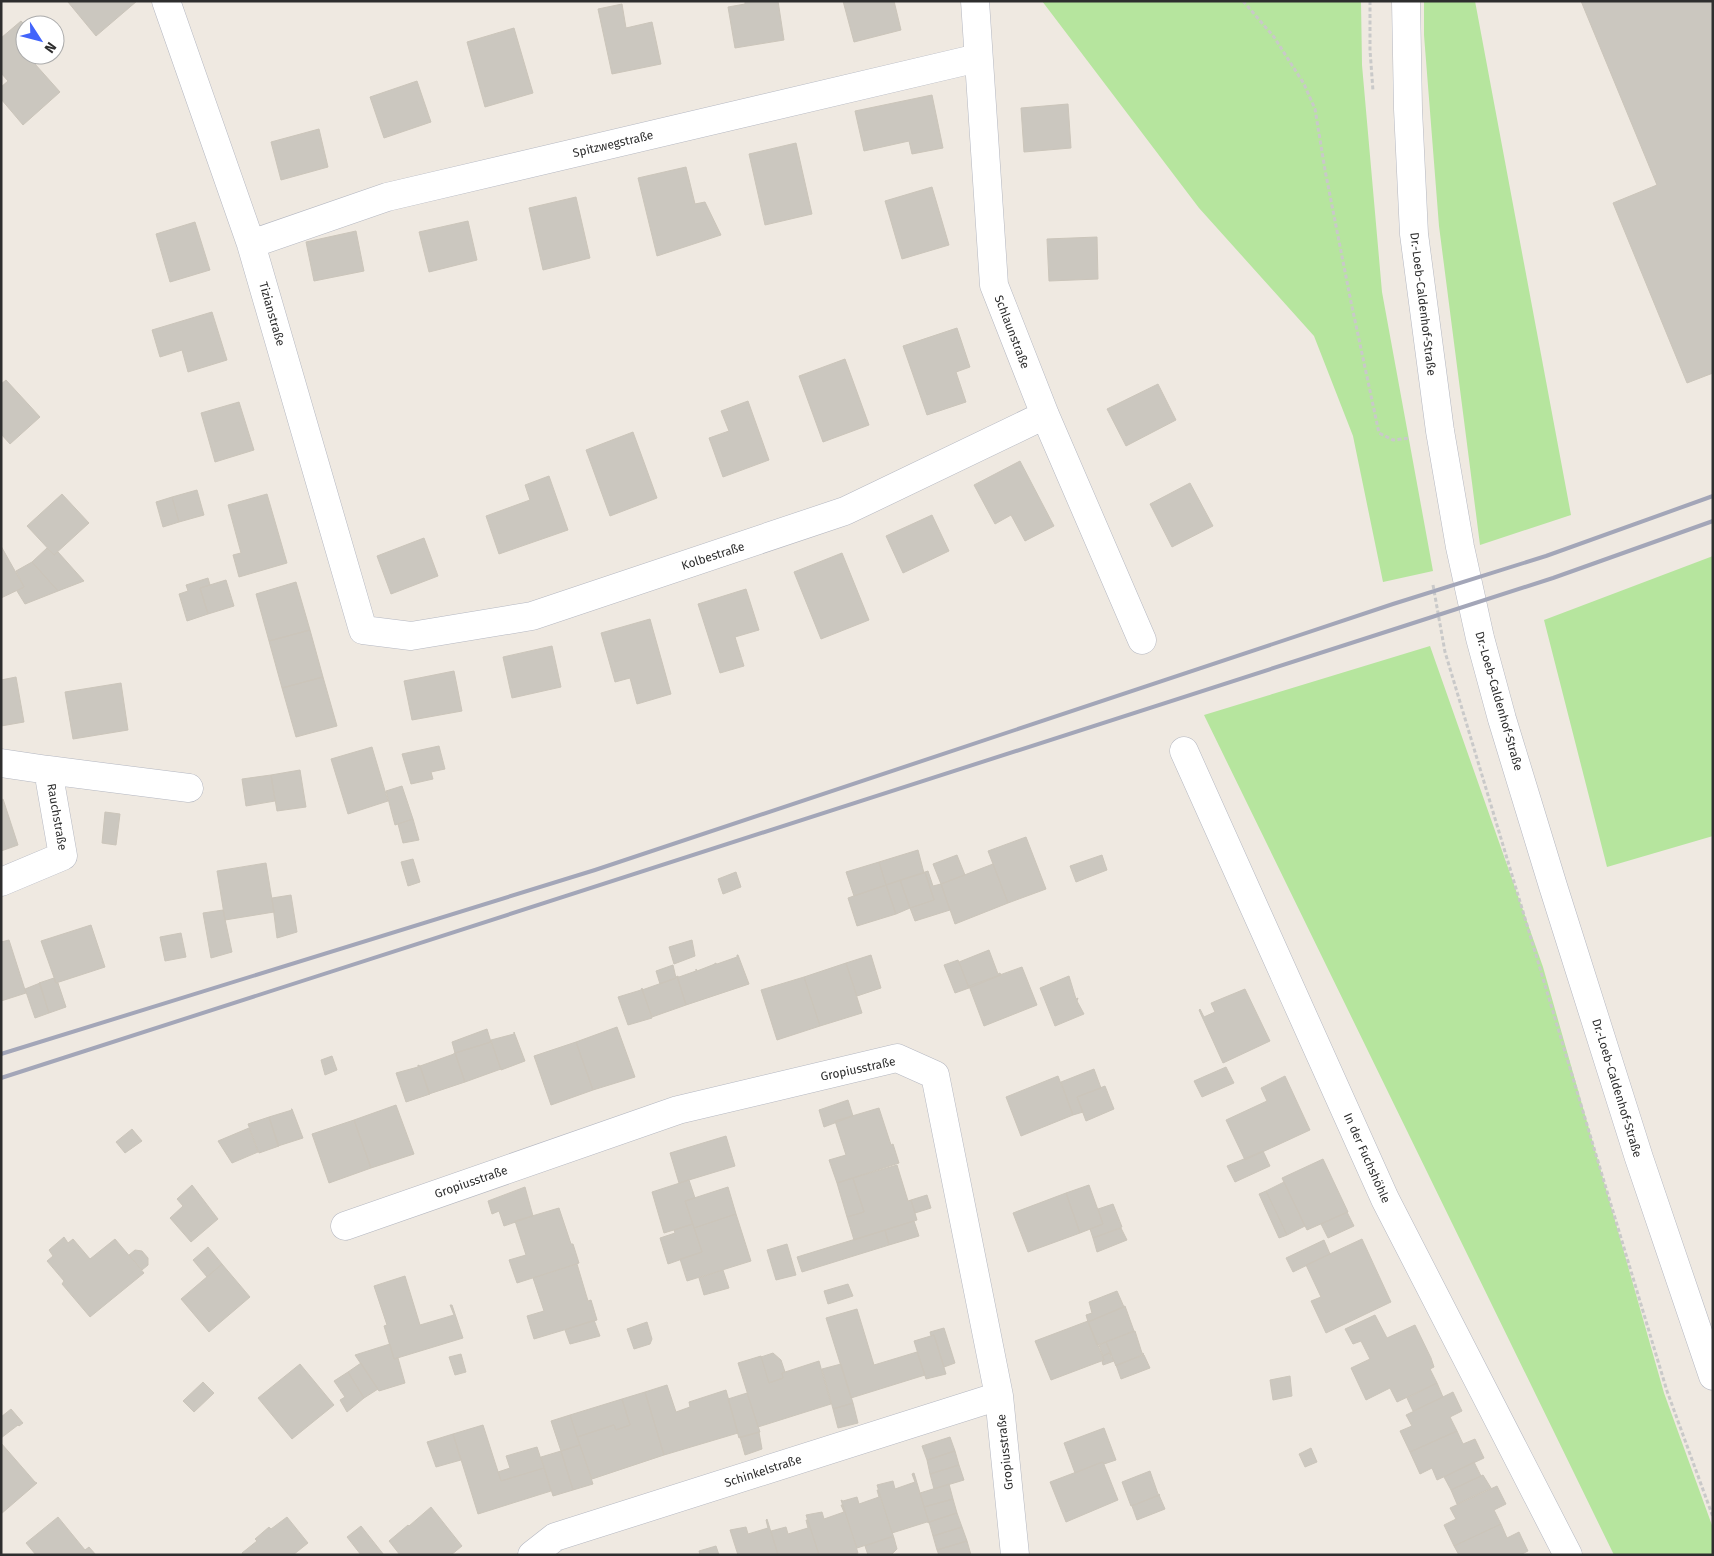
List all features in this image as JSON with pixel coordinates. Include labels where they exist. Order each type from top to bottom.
[{"type":"street","name":"Tizianstraße","points":[[166,1],[251,244],[363,630]]},
{"type":"street","name":"Schlaunstraße","points":[[975,1],[994,285],[1045,415],[1142,640]]},
{"type":"street","name":"Dr.-Loeb-Caldenhof-Straße","points":[[1406,1],[1408,109],[1414,234],[1440,431],[1460,547],[1474,610],[1502,719],[1556,895],[1639,1158],[1713,1376]]},
{"type":"street","name":"Spitzwegstraße","points":[[251,244],[387,197],[978,58]]},
{"type":"street","name":"Kolbestraße","points":[[363,630],[410,636],[532,616],[845,511],[1045,415]]},
{"type":"street","name":"In der Fuchshöhle","points":[[1184,751],[1385,1199],[1568,1555]]},
{"type":"street","name":"Rauchstraße","points":[[1,763],[189,788]]},
{"type":"street","name":"Rauchstraße","points":[[1,882],[63,856],[48,770]]},
{"type":"street","name":"Gropiusstraße","points":[[345,1226],[678,1110],[897,1058],[936,1076],[999,1396],[1015,1555]]},
{"type":"street","name":"Schinkelstraße","points":[[532,1555],[555,1537],[999,1396]]},
{"type":"path","points":[[1243,1],[1274,37],[1304,84],[1315,110],[1349,292],[1379,433],[1393,440],[1410,438]]},
{"type":"green space","points":[[1042,1],[1361,1],[1362,65],[1382,292],[1433,571],[1383,582],[1353,436],[1314,336],[1199,208]]},
{"type":"green space","points":[[1424,1],[1475,1],[1571,515],[1480,545],[1439,226],[1424,35]]},
{"type":"green space","points":[[1713,556],[1713,836],[1607,867],[1544,620]]},
{"type":"green space","points":[[1430,646],[1543,967],[1664,1393],[1713,1528],[1713,1555],[1614,1555],[1204,715]]},
{"type":"building","points":[[69,1],[137,1],[96,36]]},
{"type":"building","points":[[745,1],[778,1],[784,40],[735,48],[728,7],[745,4]]},
{"type":"building","points":[[843,1],[894,1],[901,30],[854,42]]},
{"type":"building","points":[[1581,1],[1713,1],[1713,373],[1687,383],[1613,203],[1657,185]]},
{"type":"building","points":[[622,4],[626,28],[652,22],[661,64],[612,74],[598,9]]},
{"type":"building","points":[[15,26],[15,65],[36,65],[60,92],[23,125],[1,99],[1,87],[8,81],[1,73],[1,38]]},
{"type":"building","points":[[514,28],[533,93],[485,107],[467,42]]},
{"type":"building","points":[[417,81],[431,122],[384,138],[370,97]]},
{"type":"building","points":[[932,95],[943,148],[912,154],[909,141],[864,151],[855,111]]},
{"type":"building","points":[[1068,104],[1071,148],[1024,152],[1021,108]]},
{"type":"building","points":[[319,129],[328,167],[281,180],[271,142]]},
{"type":"building","points":[[796,143],[812,214],[765,225],[749,154]]},
{"type":"building","points":[[686,167],[695,204],[705,202],[721,235],[657,256],[638,178]]},
{"type":"building","points":[[932,187],[949,245],[902,259],[885,201]]},
{"type":"building","points":[[576,197],[590,258],[543,270],[529,208]]},
{"type":"building","points":[[468,221],[477,260],[429,272],[419,232]]},
{"type":"building","points":[[195,222],[210,270],[170,282],[156,234]]},
{"type":"building","points":[[356,231],[364,271],[314,281],[306,242]]},
{"type":"building","points":[[1097,237],[1098,279],[1049,281],[1047,239]]},
{"type":"building","points":[[212,312],[227,360],[188,372],[182,350],[160,357],[152,330]]},
{"type":"building","points":[[957,328],[970,367],[956,372],[966,402],[927,415],[903,346]]},
{"type":"building","points":[[845,359],[869,425],[823,442],[799,376]]},
{"type":"building","points":[[6,380],[40,417],[10,444],[1,434],[1,384]]},
{"type":"building","points":[[1158,384],[1176,420],[1126,446],[1107,409]]},
{"type":"building","points":[[748,401],[769,460],[723,477],[709,438],[729,431],[721,411]]},
{"type":"building","points":[[239,402],[254,450],[215,462],[201,413]]},
{"type":"building","points":[[633,432],[657,498],[610,516],[586,450]]},
{"type":"building","points":[[1020,461],[1054,526],[1025,541],[1011,515],[995,524],[974,485]]},
{"type":"building","points":[[549,476],[568,530],[499,554],[486,516],[530,500],[525,485]]},
{"type":"building","points":[[1190,483],[1213,526],[1172,547],[1150,504]]},
{"type":"building","points":[[197,490],[204,515],[179,522],[172,497]]},
{"type":"building","points":[[62,494],[89,523],[54,555],[27,526]]},
{"type":"building","points":[[267,494],[287,563],[239,577],[233,555],[241,553],[228,505]]},
{"type":"building","points":[[172,497],[179,522],[163,527],[156,502]]},
{"type":"building","points":[[932,515],[949,551],[903,573],[886,536]]},
{"type":"building","points":[[424,538],[438,576],[391,594],[377,556]]},
{"type":"building","points":[[1,546],[24,587],[1,598]]},
{"type":"building","points":[[47,548],[54,555],[58,552],[84,581],[58,591],[32,562]]},
{"type":"building","points":[[842,553],[869,620],[821,639],[794,572]]},
{"type":"building","points":[[32,562],[58,591],[25,604],[17,591],[24,587],[16,571]]},
{"type":"building","points":[[208,578],[210,585],[200,588],[208,614],[187,621],[179,594],[188,591],[186,585]]},
{"type":"building","points":[[226,580],[234,606],[208,614],[200,588]]},
{"type":"building","points":[[296,582],[310,630],[269,641],[256,594]]},
{"type":"building","points":[[746,589],[759,630],[735,637],[744,666],[720,673],[698,604]]},
{"type":"building","points":[[650,619],[671,694],[637,704],[630,678],[615,682],[601,633]]},
{"type":"building","points":[[310,630],[323,677],[282,688],[269,641]]},
{"type":"building","points":[[552,646],[561,687],[512,698],[503,657]]},
{"type":"building","points":[[454,671],[462,711],[412,720],[404,681]]},
{"type":"building","points":[[16,677],[24,722],[1,726],[1,680]]},
{"type":"building","points":[[323,677],[337,726],[296,737],[282,688]]},
{"type":"building","points":[[121,683],[128,730],[73,739],[65,692]]},
{"type":"building","points":[[439,746],[445,769],[431,772],[433,779],[411,784],[402,754]]},
{"type":"building","points":[[372,747],[388,801],[348,814],[331,759]]},
{"type":"building","points":[[300,770],[306,807],[277,811],[271,775]]},
{"type":"building","points":[[271,775],[275,801],[246,806],[242,779]]},
{"type":"building","points":[[402,786],[413,819],[395,825],[386,791]]},
{"type":"building","points":[[3,799],[18,845],[1,851],[1,800]]},
{"type":"building","points":[[105,812],[120,814],[116,845],[102,843]]},
{"type":"building","points":[[413,819],[419,840],[403,843],[398,824]]},
{"type":"building","points":[[1026,837],[1046,889],[1008,903],[988,851]]},
{"type":"building","points":[[918,850],[924,873],[886,885],[879,862]]},
{"type":"building","points":[[957,855],[965,875],[941,884],[933,864]]},
{"type":"building","points":[[1102,855],[1107,870],[1076,882],[1070,866]]},
{"type":"building","points":[[413,859],[420,882],[408,886],[401,862]]},
{"type":"building","points":[[879,862],[886,885],[854,896],[846,872]]},
{"type":"building","points":[[266,863],[274,912],[225,920],[217,871]]},
{"type":"building","points":[[993,864],[1008,903],[955,924],[941,884]]},
{"type":"building","points":[[928,871],[933,886],[941,884],[950,910],[915,921],[910,908],[934,900],[925,872]]},
{"type":"building","points":[[736,872],[741,887],[723,894],[718,879]]},
{"type":"building","points":[[925,872],[934,900],[910,908],[900,880]]},
{"type":"building","points":[[900,880],[910,908],[896,914],[886,885]]},
{"type":"building","points":[[886,885],[896,914],[857,926],[848,898]]},
{"type":"building","points":[[291,895],[297,932],[277,938],[272,898]]},
{"type":"building","points":[[223,910],[232,952],[211,958],[203,913]]},
{"type":"building","points":[[91,925],[105,967],[56,983],[41,941]]},
{"type":"building","points":[[181,933],[186,957],[165,961],[160,937]]},
{"type":"building","points":[[9,940],[26,993],[1,1001],[1,942]]},
{"type":"building","points":[[692,940],[695,956],[674,964],[669,947]]},
{"type":"building","points":[[989,950],[998,974],[1000,973],[1001,975],[969,988],[959,962]]},
{"type":"building","points":[[737,955],[749,984],[686,1005],[677,976],[679,977],[696,971],[696,969],[697,971],[715,963],[737,957]]},
{"type":"building","points":[[871,955],[881,988],[857,996],[846,963]]},
{"type":"building","points":[[958,960],[969,988],[955,993],[944,965]]},
{"type":"building","points":[[846,963],[862,1013],[820,1026],[804,977]]},
{"type":"building","points":[[673,965],[676,978],[660,984],[656,971]]},
{"type":"building","points":[[1022,967],[1037,1005],[984,1026],[969,986]]},
{"type":"building","points":[[677,976],[686,1005],[652,1017],[642,990]]},
{"type":"building","points":[[1069,976],[1076,999],[1078,998],[1077,1001],[1084,1014],[1055,1026],[1040,988]]},
{"type":"building","points":[[804,977],[820,1026],[777,1040],[761,990]]},
{"type":"building","points":[[54,978],[56,983],[58,983],[66,1007],[49,1013],[39,983]]},
{"type":"building","points":[[40,983],[49,1013],[35,1018],[25,989]]},
{"type":"building","points":[[642,988],[652,1018],[628,1025],[618,997],[641,990]]},
{"type":"building","points":[[1245,989],[1270,1041],[1223,1063],[1199,1010],[1204,1017],[1215,1012],[1211,1003]]},
{"type":"building","points":[[617,1027],[635,1077],[593,1090],[576,1042]]},
{"type":"building","points":[[487,1029],[491,1042],[455,1053],[452,1042]]},
{"type":"building","points":[[514,1032],[525,1061],[501,1070],[491,1040],[514,1034]]},
{"type":"building","points":[[491,1042],[501,1069],[465,1082],[455,1053]]},
{"type":"building","points":[[576,1042],[593,1090],[551,1105],[534,1056]]},
{"type":"building","points":[[454,1053],[465,1082],[429,1094],[420,1066]]},
{"type":"building","points":[[332,1056],[337,1070],[325,1075],[321,1060]]},
{"type":"building","points":[[418,1065],[430,1094],[406,1102],[396,1073],[418,1067]]},
{"type":"building","points":[[1226,1067],[1234,1083],[1202,1097],[1194,1081]]},
{"type":"building","points":[[1094,1069],[1101,1088],[1077,1097],[1083,1112],[1073,1115],[1061,1082]]},
{"type":"building","points":[[1058,1076],[1073,1115],[1021,1136],[1006,1097]]},
{"type":"building","points":[[1285,1076],[1310,1130],[1245,1160],[1226,1120],[1267,1101],[1261,1088]]},
{"type":"building","points":[[1105,1086],[1114,1109],[1086,1121],[1077,1097]]},
{"type":"building","points":[[848,1100],[853,1116],[824,1127],[819,1110]]},
{"type":"building","points":[[396,1105],[414,1154],[371,1168],[354,1120]]},
{"type":"building","points":[[879,1108],[899,1163],[837,1183],[829,1160],[846,1155],[835,1121]]},
{"type":"building","points":[[291,1109],[303,1138],[278,1146],[269,1117]]},
{"type":"building","points":[[269,1117],[279,1146],[259,1153],[248,1124]]},
{"type":"building","points":[[354,1120],[371,1168],[329,1183],[312,1134]]},
{"type":"building","points":[[249,1128],[258,1152],[232,1163],[218,1141]]},
{"type":"building","points":[[132,1129],[142,1141],[125,1153],[116,1142]]},
{"type":"building","points":[[726,1136],[735,1166],[679,1183],[670,1153]]},
{"type":"building","points":[[1263,1151],[1270,1166],[1235,1182],[1227,1166]]},
{"type":"building","points":[[1323,1159],[1348,1212],[1307,1230],[1282,1178]]},
{"type":"building","points":[[897,1165],[908,1201],[911,1200],[917,1220],[854,1240],[847,1217],[864,1212],[853,1178]]},
{"type":"building","points":[[853,1178],[864,1212],[847,1217],[837,1183]]},
{"type":"building","points":[[689,1180],[695,1198],[685,1201],[693,1224],[664,1233],[652,1192]]},
{"type":"building","points":[[1284,1182],[1305,1226],[1287,1235],[1266,1191]]},
{"type":"building","points":[[192,1185],[218,1219],[191,1242],[170,1218],[183,1206],[177,1199]]},
{"type":"building","points":[[1089,1185],[1103,1224],[1080,1233],[1066,1193]]},
{"type":"building","points":[[525,1187],[533,1216],[504,1226],[499,1211],[492,1214],[488,1201]]},
{"type":"building","points":[[728,1187],[736,1214],[694,1228],[685,1201]]},
{"type":"building","points":[[1266,1191],[1287,1235],[1279,1238],[1259,1194]]},
{"type":"building","points":[[1066,1193],[1080,1233],[1028,1252],[1013,1213]]},
{"type":"building","points":[[927,1195],[931,1208],[915,1213],[911,1200]]},
{"type":"building","points":[[1113,1204],[1122,1227],[1093,1238],[1090,1229],[1103,1224],[1098,1209]]},
{"type":"building","points":[[559,1208],[579,1263],[517,1283],[509,1260],[526,1255],[515,1221]]},
{"type":"building","points":[[1347,1212],[1354,1226],[1328,1238],[1321,1224]]},
{"type":"building","points":[[736,1214],[751,1261],[687,1281],[680,1259],[702,1252],[694,1228]]},
{"type":"building","points":[[914,1221],[919,1236],[889,1245],[885,1230]]},
{"type":"building","points":[[693,1224],[702,1252],[668,1264],[660,1238],[675,1233],[674,1230]]},
{"type":"building","points":[[1121,1228],[1127,1240],[1097,1252],[1093,1238]]},
{"type":"building","points":[[885,1230],[889,1245],[802,1272],[797,1257]]},
{"type":"building","points":[[64,1237],[68,1243],[73,1239],[90,1259],[115,1239],[144,1273],[90,1317],[62,1284],[64,1281],[47,1261],[53,1256],[49,1250]]},
{"type":"building","points":[[1362,1239],[1391,1302],[1326,1333],[1311,1301],[1321,1297],[1306,1265]]},
{"type":"building","points":[[1324,1240],[1330,1254],[1293,1272],[1286,1258]]},
{"type":"building","points":[[787,1244],[796,1275],[776,1280],[767,1250]]},
{"type":"building","points":[[208,1247],[222,1264],[207,1277],[193,1260]]},
{"type":"building","points":[[135,1250],[142,1251],[148,1258],[148,1265],[142,1270],[129,1255]]},
{"type":"building","points":[[222,1264],[250,1297],[209,1332],[181,1299]]},
{"type":"building","points":[[577,1264],[588,1301],[591,1300],[597,1320],[534,1339],[527,1316],[544,1311],[533,1278]]},
{"type":"building","points":[[723,1270],[729,1288],[704,1295],[699,1278]]},
{"type":"building","points":[[405,1276],[420,1325],[454,1315],[450,1305],[452,1305],[463,1338],[394,1359],[384,1326],[387,1325],[374,1286]]},
{"type":"building","points":[[848,1284],[853,1296],[828,1304],[824,1291]]},
{"type":"building","points":[[1117,1291],[1124,1307],[1088,1322],[1086,1315],[1092,1313],[1089,1302]]},
{"type":"building","points":[[1125,1306],[1134,1331],[1097,1345],[1088,1322]]},
{"type":"building","points":[[857,1309],[874,1365],[917,1352],[925,1375],[851,1398],[826,1318]]},
{"type":"building","points":[[1375,1315],[1387,1338],[1415,1325],[1431,1358],[1434,1367],[1430,1369],[1437,1383],[1397,1402],[1390,1388],[1366,1400],[1351,1368],[1370,1359],[1361,1341],[1353,1344],[1345,1329]]},
{"type":"building","points":[[594,1320],[600,1336],[570,1344],[565,1330]]},
{"type":"building","points":[[1088,1321],[1104,1360],[1051,1380],[1035,1341]]},
{"type":"building","points":[[647,1322],[652,1339],[650,1344],[634,1349],[627,1329]]},
{"type":"building","points":[[944,1328],[955,1363],[944,1367],[934,1335],[931,1336],[930,1332]]},
{"type":"building","points":[[1135,1331],[1144,1354],[1116,1366],[1106,1342]]},
{"type":"building","points":[[934,1335],[946,1374],[926,1379],[914,1341]]},
{"type":"building","points":[[1106,1342],[1111,1355],[1109,1353],[1103,1356],[1099,1345]]},
{"type":"building","points":[[390,1344],[394,1359],[398,1358],[405,1383],[379,1391],[355,1355]]},
{"type":"building","points":[[773,1353],[781,1360],[785,1372],[782,1373],[783,1378],[769,1383],[761,1357]]},
{"type":"building","points":[[1109,1353],[1114,1361],[1103,1365],[1103,1356]]},
{"type":"building","points":[[461,1354],[466,1372],[455,1375],[449,1357]]},
{"type":"building","points":[[1144,1355],[1150,1368],[1121,1379],[1116,1365]]},
{"type":"building","points":[[761,1356],[769,1383],[783,1378],[782,1373],[819,1361],[831,1404],[758,1427],[738,1363]]},
{"type":"building","points":[[361,1363],[378,1389],[364,1398],[348,1372]]},
{"type":"building","points":[[300,1364],[334,1405],[292,1439],[258,1398]]},
{"type":"building","points":[[841,1364],[853,1403],[833,1409],[822,1369]]},
{"type":"building","points":[[348,1372],[364,1398],[347,1412],[340,1400],[345,1397],[334,1381]]},
{"type":"building","points":[[1290,1376],[1292,1396],[1273,1400],[1270,1380]]},
{"type":"building","points":[[203,1382],[214,1393],[194,1412],[183,1401]]},
{"type":"building","points":[[1437,1383],[1443,1397],[1413,1411],[1407,1398]]},
{"type":"building","points":[[667,1385],[676,1412],[690,1407],[689,1402],[726,1390],[738,1433],[664,1455],[645,1392]]},
{"type":"building","points":[[645,1392],[664,1455],[592,1479],[577,1437],[614,1425],[616,1430],[630,1425],[622,1399]]},
{"type":"building","points":[[1453,1392],[1462,1411],[1450,1417],[1457,1431],[1410,1452],[1400,1431],[1412,1426],[1406,1415]]},
{"type":"building","points":[[747,1393],[760,1432],[739,1438],[728,1399]]},
{"type":"building","points":[[622,1399],[630,1425],[616,1430],[614,1425],[577,1437],[570,1415]]},
{"type":"building","points":[[853,1403],[858,1423],[838,1428],[833,1409]]},
{"type":"building","points":[[11,1409],[23,1423],[1,1438],[1,1417]]},
{"type":"building","points":[[570,1415],[580,1445],[561,1451],[551,1421]]},
{"type":"building","points":[[483,1425],[501,1481],[544,1468],[551,1491],[478,1514],[453,1434]]},
{"type":"building","points":[[1104,1428],[1116,1460],[1104,1464],[1102,1462],[1075,1473],[1064,1443]]},
{"type":"building","points":[[1457,1431],[1463,1444],[1475,1439],[1484,1458],[1437,1480],[1432,1468],[1420,1474],[1410,1452]]},
{"type":"building","points":[[759,1432],[762,1449],[745,1455],[740,1437]]},
{"type":"building","points":[[453,1434],[461,1460],[436,1467],[427,1442]]},
{"type":"building","points":[[950,1437],[955,1451],[927,1460],[922,1446]]},
{"type":"building","points":[[1,1443],[37,1483],[1,1514]]},
{"type":"building","points":[[580,1445],[593,1484],[573,1490],[561,1451]]},
{"type":"building","points":[[537,1447],[544,1468],[501,1481],[498,1472],[510,1468],[506,1456]]},
{"type":"building","points":[[1311,1448],[1317,1462],[1305,1467],[1299,1454]]},
{"type":"building","points":[[561,1451],[573,1490],[553,1496],[541,1457]]},
{"type":"building","points":[[955,1451],[959,1465],[930,1474],[927,1460]]},
{"type":"building","points":[[1103,1462],[1118,1500],[1066,1522],[1050,1482]]},
{"type":"building","points":[[1474,1462],[1481,1476],[1451,1490],[1444,1477]]},
{"type":"building","points":[[959,1465],[964,1480],[934,1489],[930,1474]]},
{"type":"building","points":[[1150,1471],[1160,1495],[1131,1506],[1122,1482]]},
{"type":"building","points":[[914,1473],[929,1523],[892,1533],[877,1485],[893,1481],[895,1489],[915,1482],[912,1474]]},
{"type":"building","points":[[1483,1475],[1491,1488],[1457,1504],[1451,1490]]},
{"type":"building","points":[[949,1484],[953,1499],[924,1507],[920,1493]]},
{"type":"building","points":[[1497,1486],[1506,1504],[1494,1510],[1501,1524],[1454,1546],[1444,1525],[1456,1519],[1450,1508]]},
{"type":"building","points":[[877,1490],[894,1538],[891,1537],[857,1548],[841,1500],[857,1497],[859,1504],[879,1497]]},
{"type":"building","points":[[1159,1495],[1165,1509],[1137,1520],[1132,1506]]},
{"type":"building","points":[[953,1499],[957,1513],[929,1522],[924,1507]]},
{"type":"building","points":[[841,1505],[843,1505],[858,1553],[819,1555],[806,1515],[822,1512],[824,1519],[844,1512]]},
{"type":"building","points":[[431,1507],[462,1546],[451,1555],[400,1555],[389,1541]]},
{"type":"building","points":[[957,1513],[962,1527],[933,1536],[929,1522]]},
{"type":"building","points":[[58,1517],[85,1550],[89,1547],[96,1555],[36,1555],[26,1543]]},
{"type":"building","points":[[287,1517],[308,1543],[293,1555],[243,1555],[242,1553],[257,1541],[255,1539],[269,1527],[271,1529]]},
{"type":"building","points":[[767,1519],[778,1555],[738,1555],[730,1530],[746,1527],[748,1534],[768,1528]]},
{"type":"building","points":[[806,1520],[808,1520],[819,1555],[778,1555],[771,1531],[786,1527],[788,1534],[808,1528]]},
{"type":"building","points":[[1501,1524],[1507,1538],[1519,1532],[1528,1551],[1520,1555],[1459,1555],[1454,1546]]},
{"type":"building","points":[[361,1526],[384,1555],[361,1555],[347,1537]]},
{"type":"building","points":[[962,1527],[967,1541],[937,1550],[933,1536]]},
{"type":"building","points":[[891,1537],[894,1538],[897,1549],[891,1555],[868,1555],[865,1546]]},
{"type":"building","points":[[967,1541],[971,1555],[939,1555],[937,1550]]},
{"type":"building","points":[[716,1546],[719,1555],[700,1555],[699,1551]]},
{"type":"railway","points":[[1,1054],[595,870],[1393,604],[1546,556],[1713,496]]},
{"type":"railway","points":[[1,1078],[1553,578],[1713,521]]}]
